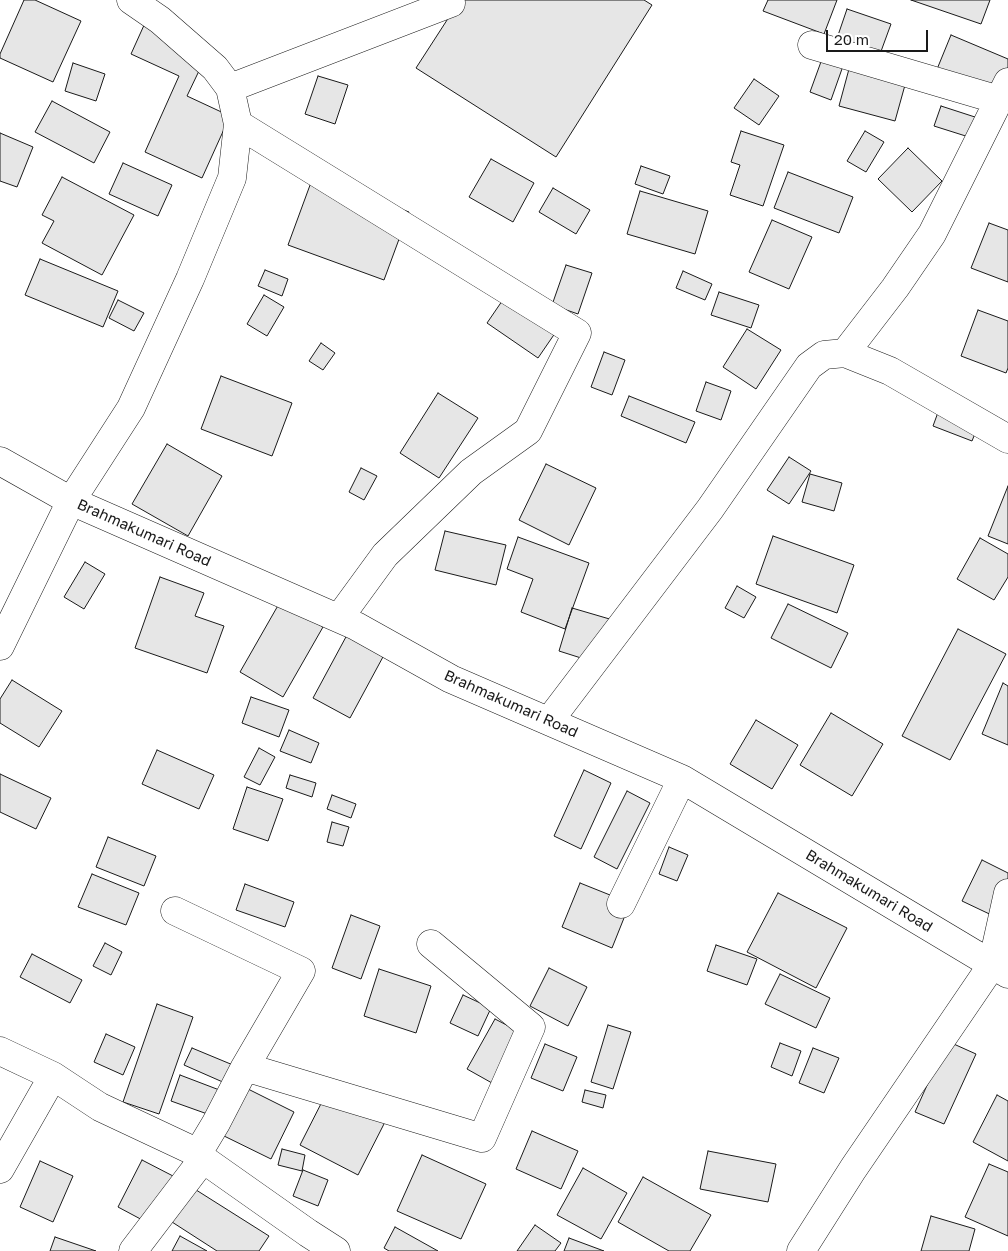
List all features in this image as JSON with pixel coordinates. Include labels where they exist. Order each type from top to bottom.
[{"type":"street","points":[[0,646],[71,501],[131,408],[190,279],[232,178],[238,124],[230,88],[214,68],[160,20],[131,0]]},
{"type":"street","points":[[230,88],[451,4]]},
{"type":"street","points":[[812,45],[1004,91],[932,234],[895,288],[845,353]]},
{"type":"street","points":[[238,124],[577,333],[528,430],[472,472],[385,555],[339,618]]},
{"type":"street","points":[[549,722],[710,509],[809,366],[824,355],[845,353],[890,371],[1008,439]]},
{"type":"street","name":"Brahmakumari Road","points":[[0,461],[71,501],[356,626],[451,680],[682,779],[1000,969]]},
{"type":"street","points":[[621,904],[682,779]]},
{"type":"street","points":[[801,1251],[854,1169],[1000,969],[1008,893]]},
{"type":"street","points":[[133,1251],[200,1156],[245,1067],[301,971],[174,911]]},
{"type":"street","points":[[245,1067],[482,1138],[531,1027],[431,944]]},
{"type":"street","points":[[0,1051],[53,1076],[100,1107],[200,1156],[308,1234],[336,1251]]},
{"type":"street","points":[[0,1169],[53,1076]]},
{"type":"building","points":[[24,0],[35,0],[81,21],[53,82],[0,58],[0,54]]},
{"type":"building","points":[[460,0],[644,0],[652,5],[556,157],[416,68]]},
{"type":"building","points":[[768,0],[837,0],[824,34],[763,11]]},
{"type":"building","points":[[911,0],[990,0],[981,24]]},
{"type":"building","points":[[847,9],[891,24],[876,65],[833,50]]},
{"type":"building","points":[[145,23],[208,52],[187,96],[230,116],[202,178],[145,152],[179,76],[131,54]]},
{"type":"building","points":[[951,35],[1008,59],[1008,70],[994,105],[933,79]]},
{"type":"building","points":[[822,59],[843,66],[831,100],[810,92]]},
{"type":"building","points":[[73,63],[105,74],[96,101],[65,91]]},
{"type":"building","points":[[849,69],[905,85],[895,121],[839,106]]},
{"type":"building","points":[[318,76],[348,85],[335,124],[305,114]]},
{"type":"building","points":[[754,79],[779,96],[759,125],[734,108]]},
{"type":"building","points":[[52,101],[110,132],[94,163],[35,132]]},
{"type":"building","points":[[941,106],[978,118],[972,138],[934,126]]},
{"type":"building","points":[[741,131],[784,145],[763,206],[730,195],[740,165],[731,162]]},
{"type":"building","points":[[865,131],[884,142],[866,172],[847,161]]},
{"type":"building","points":[[0,133],[33,147],[17,187],[0,181]]},
{"type":"building","points":[[908,148],[942,181],[912,212],[878,179]]},
{"type":"building","points":[[491,159],[534,183],[513,222],[469,197]]},
{"type":"building","points":[[123,163],[172,185],[158,216],[109,194]]},
{"type":"building","points":[[641,166],[670,176],[663,194],[635,184]]},
{"type":"building","points":[[788,172],[853,197],[839,233],[774,208]]},
{"type":"building","points":[[62,177],[134,215],[102,275],[42,243],[54,221],[42,215]]},
{"type":"building","points":[[313,177],[409,212],[384,280],[288,245]]},
{"type":"building","points":[[553,188],[590,210],[576,234],[539,212]]},
{"type":"building","points":[[640,191],[708,211],[695,254],[627,234]]},
{"type":"building","points":[[772,220],[812,237],[789,289],[749,272]]},
{"type":"building","points":[[989,223],[1008,230],[1008,282],[971,268]]},
{"type":"building","points":[[40,259],[118,291],[103,327],[25,295]]},
{"type":"building","points":[[566,265],[592,273],[578,314],[552,305]]},
{"type":"building","points":[[265,270],[288,279],[282,296],[258,286]]},
{"type":"building","points":[[683,271],[712,284],[705,300],[676,288]]},
{"type":"building","points":[[511,288],[562,323],[538,358],[487,323]]},
{"type":"building","points":[[719,292],[759,305],[751,328],[711,315]]},
{"type":"building","points":[[264,295],[284,307],[267,336],[247,324]]},
{"type":"building","points":[[118,300],[144,313],[134,331],[109,318]]},
{"type":"building","points":[[978,310],[1008,321],[1008,368],[1006,373],[961,356]]},
{"type":"building","points":[[747,329],[781,350],[756,389],[723,367]]},
{"type":"building","points":[[321,343],[335,353],[323,370],[309,361]]},
{"type":"building","points":[[604,352],[625,360],[612,395],[591,387]]},
{"type":"building","points":[[221,376],[292,403],[272,456],[201,429]]},
{"type":"building","points":[[706,382],[731,391],[721,420],[696,411]]},
{"type":"building","points":[[438,393],[478,418],[439,478],[400,453]]},
{"type":"building","points":[[629,396],[695,422],[686,443],[621,416]]},
{"type":"building","points":[[944,396],[984,411],[972,441],[933,426]]},
{"type":"building","points":[[167,444],[222,476],[188,536],[132,504]]},
{"type":"building","points":[[789,457],[811,471],[789,504],[767,490]]},
{"type":"building","points":[[546,464],[596,488],[569,545],[519,520]]},
{"type":"building","points":[[361,468],[377,476],[364,500],[349,492]]},
{"type":"building","points":[[810,474],[842,483],[834,511],[802,502]]},
{"type":"building","points":[[1008,486],[1008,544],[988,536]]},
{"type":"building","points":[[445,531],[506,545],[496,585],[435,570]]},
{"type":"building","points":[[773,536],[854,565],[837,613],[756,584]]},
{"type":"building","points":[[518,537],[589,563],[565,629],[521,612],[533,579],[507,569]]},
{"type":"building","points":[[980,538],[1008,554],[1008,577],[994,600],[957,579]]},
{"type":"building","points":[[85,562],[105,574],[84,609],[64,597]]},
{"type":"building","points":[[160,577],[204,593],[195,616],[224,626],[207,673],[135,648]]},
{"type":"building","points":[[737,586],[756,597],[744,618],[725,608]]},
{"type":"building","points":[[280,602],[323,627],[283,697],[240,672]]},
{"type":"building","points":[[788,604],[848,633],[831,668],[771,638]]},
{"type":"building","points":[[572,608],[613,620],[600,664],[559,651]]},
{"type":"building","points":[[958,629],[1006,654],[950,760],[902,736]]},
{"type":"building","points":[[347,635],[384,655],[350,718],[313,698]]},
{"type":"building","points":[[12,680],[62,711],[39,747],[0,723],[0,699]]},
{"type":"building","points":[[1003,683],[1008,686],[1008,745],[982,734]]},
{"type":"building","points":[[251,697],[289,710],[279,737],[242,723]]},
{"type":"building","points":[[831,713],[883,744],[852,796],[800,765]]},
{"type":"building","points":[[756,720],[798,745],[772,789],[730,764]]},
{"type":"building","points":[[289,730],[319,743],[311,763],[280,751]]},
{"type":"building","points":[[259,748],[275,757],[260,785],[244,777]]},
{"type":"building","points":[[157,750],[214,775],[199,809],[142,784]]},
{"type":"building","points":[[584,770],[611,783],[581,849],[554,836]]},
{"type":"building","points":[[0,774],[51,798],[36,829],[0,812]]},
{"type":"building","points":[[290,775],[316,783],[312,797],[286,788]]},
{"type":"building","points":[[247,787],[283,799],[268,841],[233,829]]},
{"type":"building","points":[[627,791],[650,803],[617,869],[594,857]]},
{"type":"building","points":[[332,795],[356,804],[351,818],[327,809]]},
{"type":"building","points":[[332,822],[349,827],[343,846],[327,842]]},
{"type":"building","points":[[108,837],[156,856],[144,886],[96,867]]},
{"type":"building","points":[[669,847],[688,855],[677,881],[659,874]]},
{"type":"building","points":[[982,860],[1008,873],[1008,903],[1000,919],[962,901]]},
{"type":"building","points":[[92,874],[139,893],[126,925],[78,907]]},
{"type":"building","points":[[580,883],[630,903],[612,948],[562,927]]},
{"type":"building","points":[[245,884],[294,902],[285,927],[236,910]]},
{"type":"building","points":[[778,893],[847,928],[816,988],[747,952]]},
{"type":"building","points":[[351,915],[380,926],[361,979],[332,968]]},
{"type":"building","points":[[105,943],[122,952],[111,975],[93,966]]},
{"type":"building","points":[[716,945],[757,959],[747,985],[707,971]]},
{"type":"building","points":[[32,954],[82,980],[70,1003],[20,977]]},
{"type":"building","points":[[549,968],[587,987],[568,1026],[530,1006]]},
{"type":"building","points":[[379,969],[431,986],[416,1033],[364,1016]]},
{"type":"building","points":[[780,974],[830,998],[816,1028],[765,1004]]},
{"type":"building","points":[[463,995],[491,1008],[478,1036],[450,1023]]},
{"type":"building","points":[[157,1004],[193,1017],[159,1114],[123,1102]]},
{"type":"building","points":[[495,1019],[520,1032],[492,1083],[467,1069]]},
{"type":"building","points":[[608,1025],[631,1032],[613,1089],[591,1082]]},
{"type":"building","points":[[106,1034],[135,1047],[123,1075],[94,1062]]},
{"type":"building","points":[[947,1041],[976,1054],[944,1124],[915,1112]]},
{"type":"building","points":[[780,1043],[801,1051],[792,1076],[771,1067]]},
{"type":"building","points":[[545,1044],[577,1057],[563,1091],[531,1078]]},
{"type":"building","points":[[192,1048],[233,1065],[225,1083],[184,1065]]},
{"type":"building","points":[[813,1048],[839,1058],[824,1093],[799,1083]]},
{"type":"building","points":[[180,1075],[222,1091],[213,1116],[171,1101]]},
{"type":"building","points":[[244,1087],[294,1112],[271,1159],[220,1134]]},
{"type":"building","points":[[328,1090],[386,1120],[358,1175],[300,1145]]},
{"type":"building","points":[[585,1090],[606,1095],[603,1108],[582,1102]]},
{"type":"building","points":[[997,1095],[1008,1101],[1008,1161],[973,1142]]},
{"type":"building","points":[[532,1131],[578,1151],[561,1189],[516,1169]]},
{"type":"building","points":[[282,1149],[305,1155],[302,1171],[278,1165]]},
{"type":"building","points":[[708,1151],[776,1164],[768,1202],[700,1189]]},
{"type":"building","points":[[422,1155],[486,1184],[461,1239],[397,1211]]},
{"type":"building","points":[[142,1160],[173,1176],[148,1223],[118,1207]]},
{"type":"building","points":[[40,1161],[73,1176],[53,1222],[20,1207]]},
{"type":"building","points":[[989,1164],[1008,1172],[1008,1236],[965,1217]]},
{"type":"building","points":[[583,1168],[627,1193],[601,1239],[557,1215]]},
{"type":"building","points":[[303,1170],[328,1180],[318,1206],[293,1196]]},
{"type":"building","points":[[643,1177],[711,1215],[690,1251],[669,1251],[618,1222]]},
{"type":"building","points":[[193,1188],[269,1236],[259,1251],[217,1251],[172,1222]]},
{"type":"building","points":[[931,1216],[975,1229],[969,1251],[921,1251]]},
{"type":"building","points":[[535,1225],[561,1243],[555,1251],[517,1251]]},
{"type":"building","points":[[395,1227],[438,1251],[389,1251],[384,1248]]},
{"type":"building","points":[[180,1236],[207,1251],[172,1251]]},
{"type":"building","points":[[55,1237],[96,1251],[50,1251]]},
{"type":"building","points":[[569,1238],[604,1251],[564,1251]]}]
